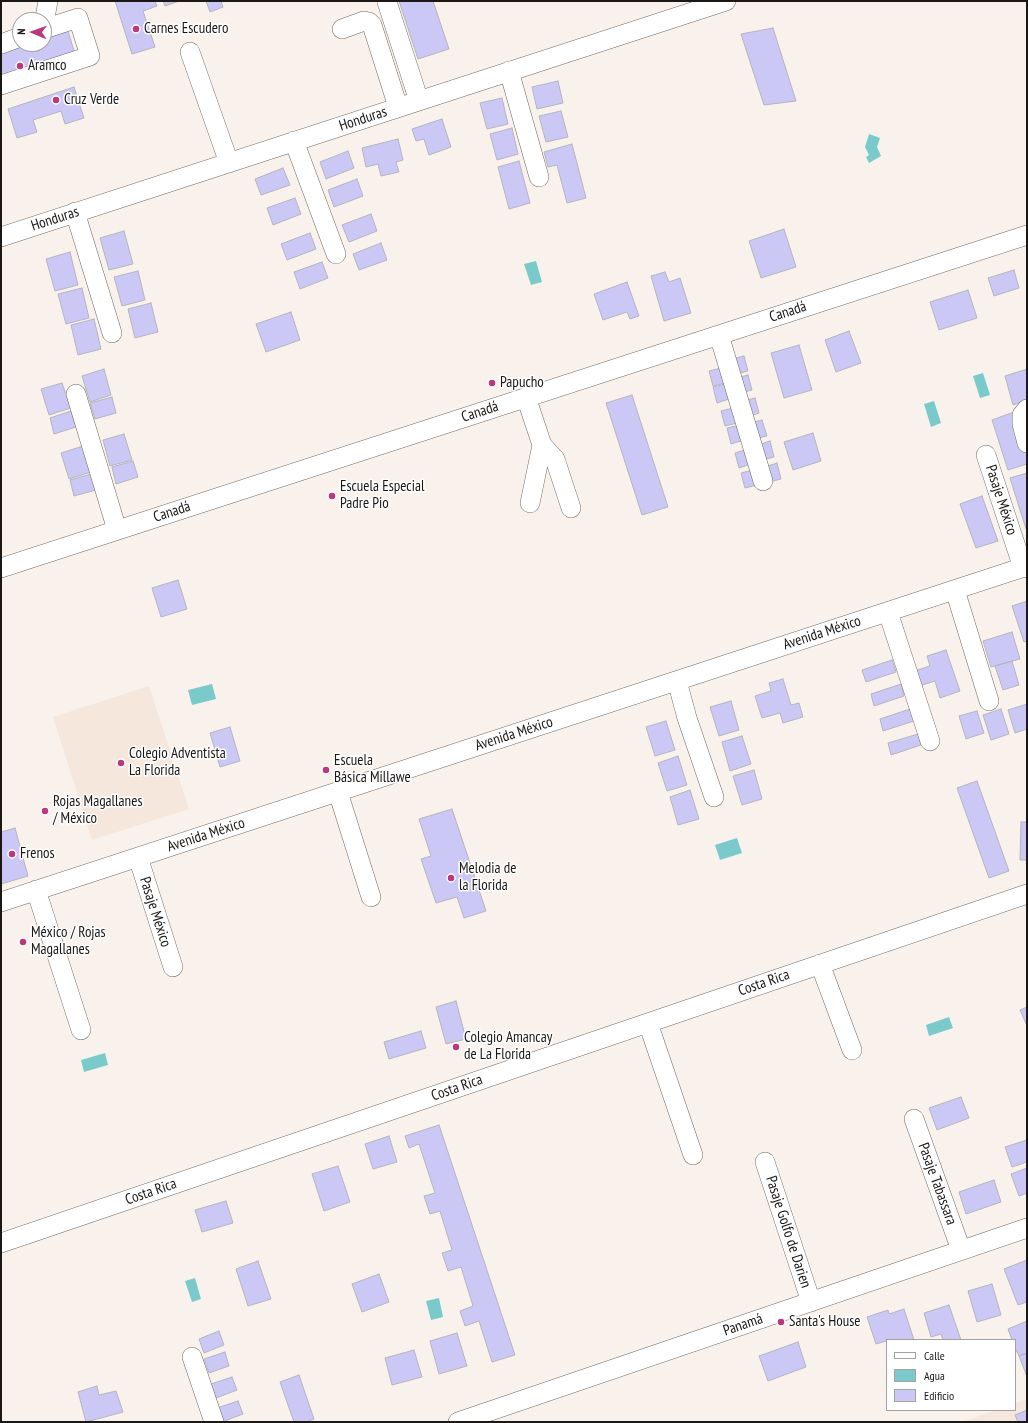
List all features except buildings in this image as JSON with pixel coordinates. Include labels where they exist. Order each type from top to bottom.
[{"type":"street","points":[[46,12],[48,1]]},
{"type":"street","name":"Honduras","points":[[1,236],[726,1]]},
{"type":"street","points":[[387,2],[419,101]]},
{"type":"street","points":[[1,85],[90,56],[78,18],[52,26]]},
{"type":"street","points":[[342,29],[364,21],[369,22],[372,25],[398,107]]},
{"type":"street","points":[[1,44],[12,40]]},
{"type":"street","points":[[190,52],[229,162]]},
{"type":"street","points":[[509,71],[539,176]]},
{"type":"street","points":[[294,141],[336,254]]},
{"type":"street","points":[[76,212],[112,333]]},
{"type":"street","name":"Canadá","points":[[1,568],[1027,235]]},
{"type":"street","points":[[719,335],[763,481]]},
{"type":"street","points":[[76,394],[117,530]]},
{"type":"street","points":[[526,397],[542,445],[555,459],[571,508]]},
{"type":"street","points":[[1027,409],[1022,415],[1022,424],[1027,443]]},
{"type":"street","points":[[530,502],[542,445]]},
{"type":"street","name":"Pasaje México","points":[[986,455],[1025,567]]},
{"type":"street","name":"Avenida México","points":[[1,902],[1025,567]]},
{"type":"street","points":[[955,590],[989,701]]},
{"type":"street","points":[[888,612],[930,741]]},
{"type":"street","points":[[676,681],[714,797]]},
{"type":"street","points":[[338,792],[371,896]]},
{"type":"street","name":"Pasaje México","points":[[138,857],[173,967]]},
{"type":"street","points":[[36,890],[81,1030]]},
{"type":"street","name":"Costa Rica","points":[[1,1243],[1027,894]]},
{"type":"street","points":[[820,964],[852,1050]]},
{"type":"street","points":[[648,1023],[693,1155]]},
{"type":"street","name":"Pasaje Tabassara","points":[[914,1118],[961,1250]]},
{"type":"street","name":"Pasaje Golfo de Darien","points":[[765,1162],[810,1302]]},
{"type":"street","name":"Panamá","points":[[458,1422],[1027,1228]]},
{"type":"street","points":[[192,1358],[214,1422]]},
{"type":"shaded area","name":"Colegio Adventista La Florida","points":[[149,686],[189,809],[92,840],[53,717]]},
{"type":"shaded area","points":[[1027,1399],[1027,1410],[1015,1415],[1018,1422],[962,1422],[993,1411],[1016,1411],[1016,1403]]},
{"type":"water","points":[[869,134],[880,138],[877,147],[881,156],[869,163],[866,157],[869,155],[865,147]]},
{"type":"water","points":[[536,261],[542,282],[531,285],[524,264]]},
{"type":"water","points":[[983,373],[990,395],[980,398],[973,376]]},
{"type":"water","points":[[934,401],[941,423],[931,427],[924,404]]},
{"type":"water","points":[[212,684],[216,699],[192,705],[188,690]]},
{"type":"water","points":[[737,838],[742,853],[720,860],[715,845]]},
{"type":"water","points":[[949,1017],[953,1028],[929,1036],[926,1025]]},
{"type":"water","points":[[105,1053],[108,1065],[84,1072],[81,1060]]},
{"type":"water","points":[[195,1278],[201,1299],[192,1302],[185,1281]]},
{"type":"water","points":[[439,1298],[443,1317],[431,1320],[426,1301]]},
{"type":"place","name":"Carnes Escudero","points":[[136,29]]},
{"type":"place","name":"Aramco","points":[[20,66]]},
{"type":"place","name":"Cruz Verde","points":[[56,100]]},
{"type":"place","name":"Papucho","points":[[492,383]]},
{"type":"place","name":"Escuela Especial Padre Pio","points":[[332,496]]},
{"type":"place","name":"Colegio Adventista La Florida","points":[[121,763]]},
{"type":"place","name":"Escuela Básica Millawe","points":[[326,770]]},
{"type":"place","name":"Rojas Magallanes / México","points":[[45,811]]},
{"type":"place","name":"Frenos","points":[[12,854]]},
{"type":"place","name":"Melodia de la Florida","points":[[451,878]]},
{"type":"place","name":"México / Rojas Magallanes","points":[[23,942]]},
{"type":"place","name":"Colegio Amancay de La Florida","points":[[456,1047]]},
{"type":"place","name":"Santa's House","points":[[781,1322]]}]
